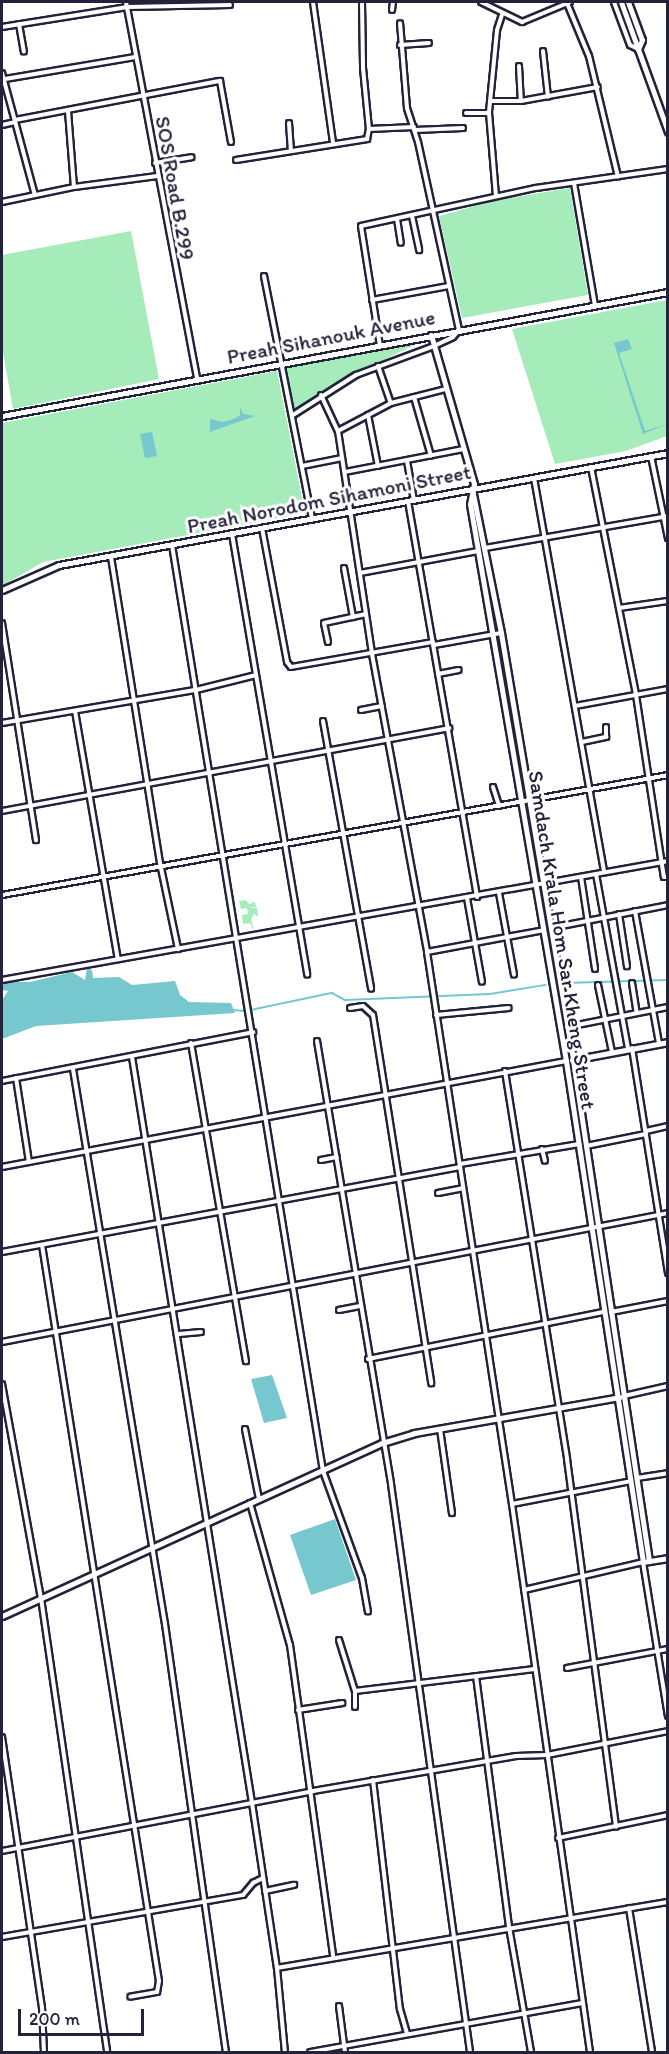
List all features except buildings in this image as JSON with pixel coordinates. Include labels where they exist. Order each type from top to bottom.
[{"type":"street","points":[[313,2],[333,143]]},
{"type":"street","points":[[237,160],[367,139],[369,129],[363,68],[362,2]]},
{"type":"street","points":[[392,10],[393,2]]},
{"type":"street","points":[[481,2],[502,15],[526,21],[568,2],[585,43],[598,87],[618,177]]},
{"type":"street","points":[[614,2],[630,45],[638,49]]},
{"type":"street","points":[[621,2],[668,132]]},
{"type":"street","points":[[628,2],[642,40],[638,49]]},
{"type":"street","points":[[2,27],[126,4],[230,4]]},
{"type":"street","name":"SOS Road B.299","points":[[126,4],[197,379]]},
{"type":"street","points":[[496,196],[489,113],[497,30],[502,15]]},
{"type":"street","points":[[293,415],[321,395],[378,366],[434,346],[453,337],[459,330],[414,129],[407,108],[400,45],[400,23]]},
{"type":"street","points":[[19,24],[24,52]]},
{"type":"street","points":[[400,45],[429,43]]},
{"type":"street","points":[[543,51],[548,97]]},
{"type":"street","points":[[5,79],[135,57]]},
{"type":"street","points":[[519,66],[521,101]]},
{"type":"street","points":[[2,73],[34,195]]},
{"type":"street","points":[[2,125],[142,94],[220,81],[231,142]]},
{"type":"street","points":[[490,101],[521,101],[598,87]]},
{"type":"street","points":[[68,111],[74,187]]},
{"type":"street","points":[[466,113],[489,113]]},
{"type":"street","points":[[289,123],[291,150]]},
{"type":"street","points":[[369,129],[463,128]]},
{"type":"street","points":[[155,163],[192,157]]},
{"type":"street","points":[[380,346],[360,227],[496,196],[668,169]]},
{"type":"street","points":[[2,202],[74,187],[157,177]]},
{"type":"street","points":[[574,183],[595,306]]},
{"type":"street","points":[[412,216],[419,250]]},
{"type":"street","points":[[397,219],[401,243]]},
{"type":"street","points":[[264,276],[312,518]]},
{"type":"street","points":[[372,300],[449,286]]},
{"type":"street","name":"Preah Sihanouk Avenue","points":[[2,416],[668,292]]},
{"type":"street","name":"Samdach Krala Hom Sar Kheng Street","points":[[431,335],[464,449],[485,548],[525,801],[536,886],[579,1144],[612,1312],[621,1396]]},
{"type":"street","points":[[378,366],[391,403]]},
{"type":"street","points":[[338,431],[391,403],[446,389]]},
{"type":"street","points":[[321,395],[338,431],[372,654],[427,952],[512,1504],[590,2052]]},
{"type":"street","points":[[414,398],[431,456]]},
{"type":"street","points":[[368,415],[378,466]]},
{"type":"street","points":[[345,472],[464,449]]},
{"type":"street","name":"Preah Norodom Sihamoni Street","points":[[2,590],[58,566],[668,453]]},
{"type":"street","points":[[651,456],[668,538]]},
{"type":"street","points":[[302,466],[342,458]]},
{"type":"street","points":[[407,461],[419,562],[477,897]]},
{"type":"street","points":[[591,466],[605,527],[636,695],[664,877],[668,877]]},
{"type":"street","points":[[534,478],[604,872]]},
{"type":"street","name":"Samdach Krala Hom Sar Kheng Street","points":[[472,489],[469,497],[478,551],[497,633]]},
{"type":"street","points":[[485,548],[665,516]]},
{"type":"street","points":[[262,528],[287,662],[296,668],[497,633]]},
{"type":"street","points":[[232,534],[308,975]]},
{"type":"street","points":[[172,545],[237,940],[269,1118],[325,1474],[362,1578],[368,1611]]},
{"type":"street","points":[[360,573],[478,551]]},
{"type":"street","points":[[111,557],[161,868],[178,949]]},
{"type":"street","points":[[344,568],[354,617]]},
{"type":"street","points":[[619,608],[668,602]]},
{"type":"street","points":[[328,642],[324,623],[366,614]]},
{"type":"street","points":[[2,623],[36,840]]},
{"type":"street","points":[[438,674],[459,670]]},
{"type":"street","points":[[2,723],[196,690],[256,675]]},
{"type":"street","points":[[575,706],[668,689]]},
{"type":"street","points":[[361,710],[382,706]]},
{"type":"street","points":[[75,711],[101,876],[118,959]]},
{"type":"street","points":[[323,721],[371,989]]},
{"type":"street","points":[[582,742],[606,737],[606,727]]},
{"type":"street","points":[[2,811],[210,771],[330,752],[388,738],[448,728]]},
{"type":"street","points":[[2,895],[403,825],[668,775]]},
{"type":"street","points":[[493,787],[500,806]]},
{"type":"street","name":"Samdach Krala Hom Sar Kheng Street","points":[[525,801],[543,884],[573,1060],[586,1146],[604,1312],[621,1396]]},
{"type":"street","points":[[2,980],[358,919],[668,861]]},
{"type":"street","points":[[596,874],[621,1017],[630,1049],[646,1132],[668,1273]]},
{"type":"street","points":[[581,877],[595,969]]},
{"type":"street","points":[[499,893],[514,975]]},
{"type":"street","points":[[467,898],[482,982]]},
{"type":"street","points":[[551,928],[668,905]]},
{"type":"street","points":[[635,911],[659,1043]]},
{"type":"street","points":[[619,914],[627,966]]},
{"type":"street","points":[[427,952],[544,930]]},
{"type":"street","points":[[632,983],[637,1013]]},
{"type":"street","points":[[598,985],[612,1052]]},
{"type":"street","points":[[350,1008],[357,1005],[371,1011],[388,1095],[431,1383]]},
{"type":"street","points":[[567,1026],[668,1007]]},
{"type":"street","points":[[436,1015],[509,1008]]},
{"type":"street","points":[[2,1080],[73,1069],[253,1032]]},
{"type":"street","points":[[317,1041],[330,1106],[341,1191],[419,1683],[451,1936],[470,2052]]},
{"type":"street","points":[[2,1167],[668,1042]]},
{"type":"street","points":[[191,1043],[246,1361]]},
{"type":"street","points":[[132,1057],[175,1308],[252,1803],[277,1968],[285,2052]]},
{"type":"street","points":[[73,1069],[194,1814],[226,2052]]},
{"type":"street","points":[[505,1071],[571,1492],[592,1664],[607,1743],[616,1827]]},
{"type":"street","points":[[16,1078],[29,1162]]},
{"type":"street","points":[[586,1146],[668,1126]]},
{"type":"street","points":[[2,1252],[341,1191],[542,1149],[579,1144]]},
{"type":"street","points":[[542,1149],[545,1161]]},
{"type":"street","points":[[321,1160],[337,1157]]},
{"type":"street","points":[[438,1193],[463,1188]]},
{"type":"street","points":[[2,1342],[596,1229],[668,1213]]},
{"type":"street","points":[[42,1245],[54,1331],[97,1573],[160,1986],[157,1992],[130,1997]]},
{"type":"street","points":[[612,1312],[668,1300]]},
{"type":"street","points":[[339,1310],[359,1306]]},
{"type":"street","points":[[368,1359],[604,1312]]},
{"type":"street","points":[[179,1334],[201,1332]]},
{"type":"street","points":[[2,1384],[41,1598],[75,1838],[90,1921],[107,2052]]},
{"type":"street","points":[[2,1616],[250,1503],[325,1474],[382,1443],[440,1429],[668,1386]]},
{"type":"street","points":[[621,1396],[668,1716]]},
{"type":"street","points":[[440,1429],[452,1513]]},
{"type":"street","points":[[245,1430],[259,1500]]},
{"type":"street","points":[[512,1504],[668,1473]]},
{"type":"street","points":[[250,1503],[290,1645],[298,1710],[313,1791],[333,1956]]},
{"type":"street","points":[[524,1590],[668,1558]]},
{"type":"street","points":[[339,1640],[355,1691],[355,1707]]},
{"type":"street","points":[[567,1668],[668,1649]]},
{"type":"street","points":[[355,1691],[535,1669]]},
{"type":"street","points":[[476,1676],[509,1927],[531,2052]]},
{"type":"street","points":[[298,1710],[342,1703]]},
{"type":"street","points":[[2,1851],[373,1780],[488,1760],[547,1755],[668,1731]]},
{"type":"street","points":[[2,1737],[42,2007],[44,2052]]},
{"type":"street","points":[[373,1780],[393,1947],[407,2034]]},
{"type":"street","points":[[558,1838],[668,1815]]},
{"type":"street","points":[[2,1937],[243,1895],[253,1882],[263,1878]]},
{"type":"street","points":[[265,1891],[294,1884]]},
{"type":"street","points":[[277,1968],[451,1936],[668,1902]]},
{"type":"street","points":[[629,1908],[652,2052]]},
{"type":"street","points":[[310,2052],[582,2003]]},
{"type":"street","points":[[339,2006],[345,2052]]},
{"type":"green space","points":[[570,188],[588,295],[462,318],[439,216],[497,200]]},
{"type":"green space","points":[[131,231],[159,379],[13,409],[2,347],[2,255]]},
{"type":"green space","points":[[667,300],[667,436],[626,451],[555,464],[512,329]]},
{"type":"green space","points":[[418,343],[333,385],[294,409],[285,367]]},
{"type":"green space","points":[[277,371],[305,513],[43,562],[2,586],[2,423]]},
{"type":"green space","points":[[246,900],[249,904],[255,902],[256,907],[249,908],[257,908],[258,917],[254,914],[251,919],[254,932],[250,923],[243,924],[242,915],[248,914],[247,908],[241,909],[239,901]]},
{"type":"water","points":[[628,339],[632,349],[619,353],[645,431],[667,424],[643,434],[614,343]]},
{"type":"water","points":[[240,407],[243,414],[255,416],[210,432],[210,419],[223,422],[234,419],[240,415]]},
{"type":"water","points":[[152,432],[157,456],[145,458],[140,434]]},
{"type":"water","points":[[87,968],[92,970],[93,978],[119,977],[132,985],[175,981],[180,995],[189,1002],[231,1003],[235,1013],[36,1026],[2,1039],[2,1000],[8,991],[2,990],[3,982],[30,982],[72,972],[85,980]]},
{"type":"water","points":[[272,1375],[287,1418],[264,1423],[251,1379]]},
{"type":"water","points":[[335,1519],[356,1580],[311,1595],[290,1535]]},
{"type":"waterway","points":[[564,983],[668,980]]},
{"type":"waterway","points":[[251,1010],[332,993],[345,1000],[490,994],[545,985]]},
{"type":"waterway","points":[[233,1010],[245,1011]]}]
